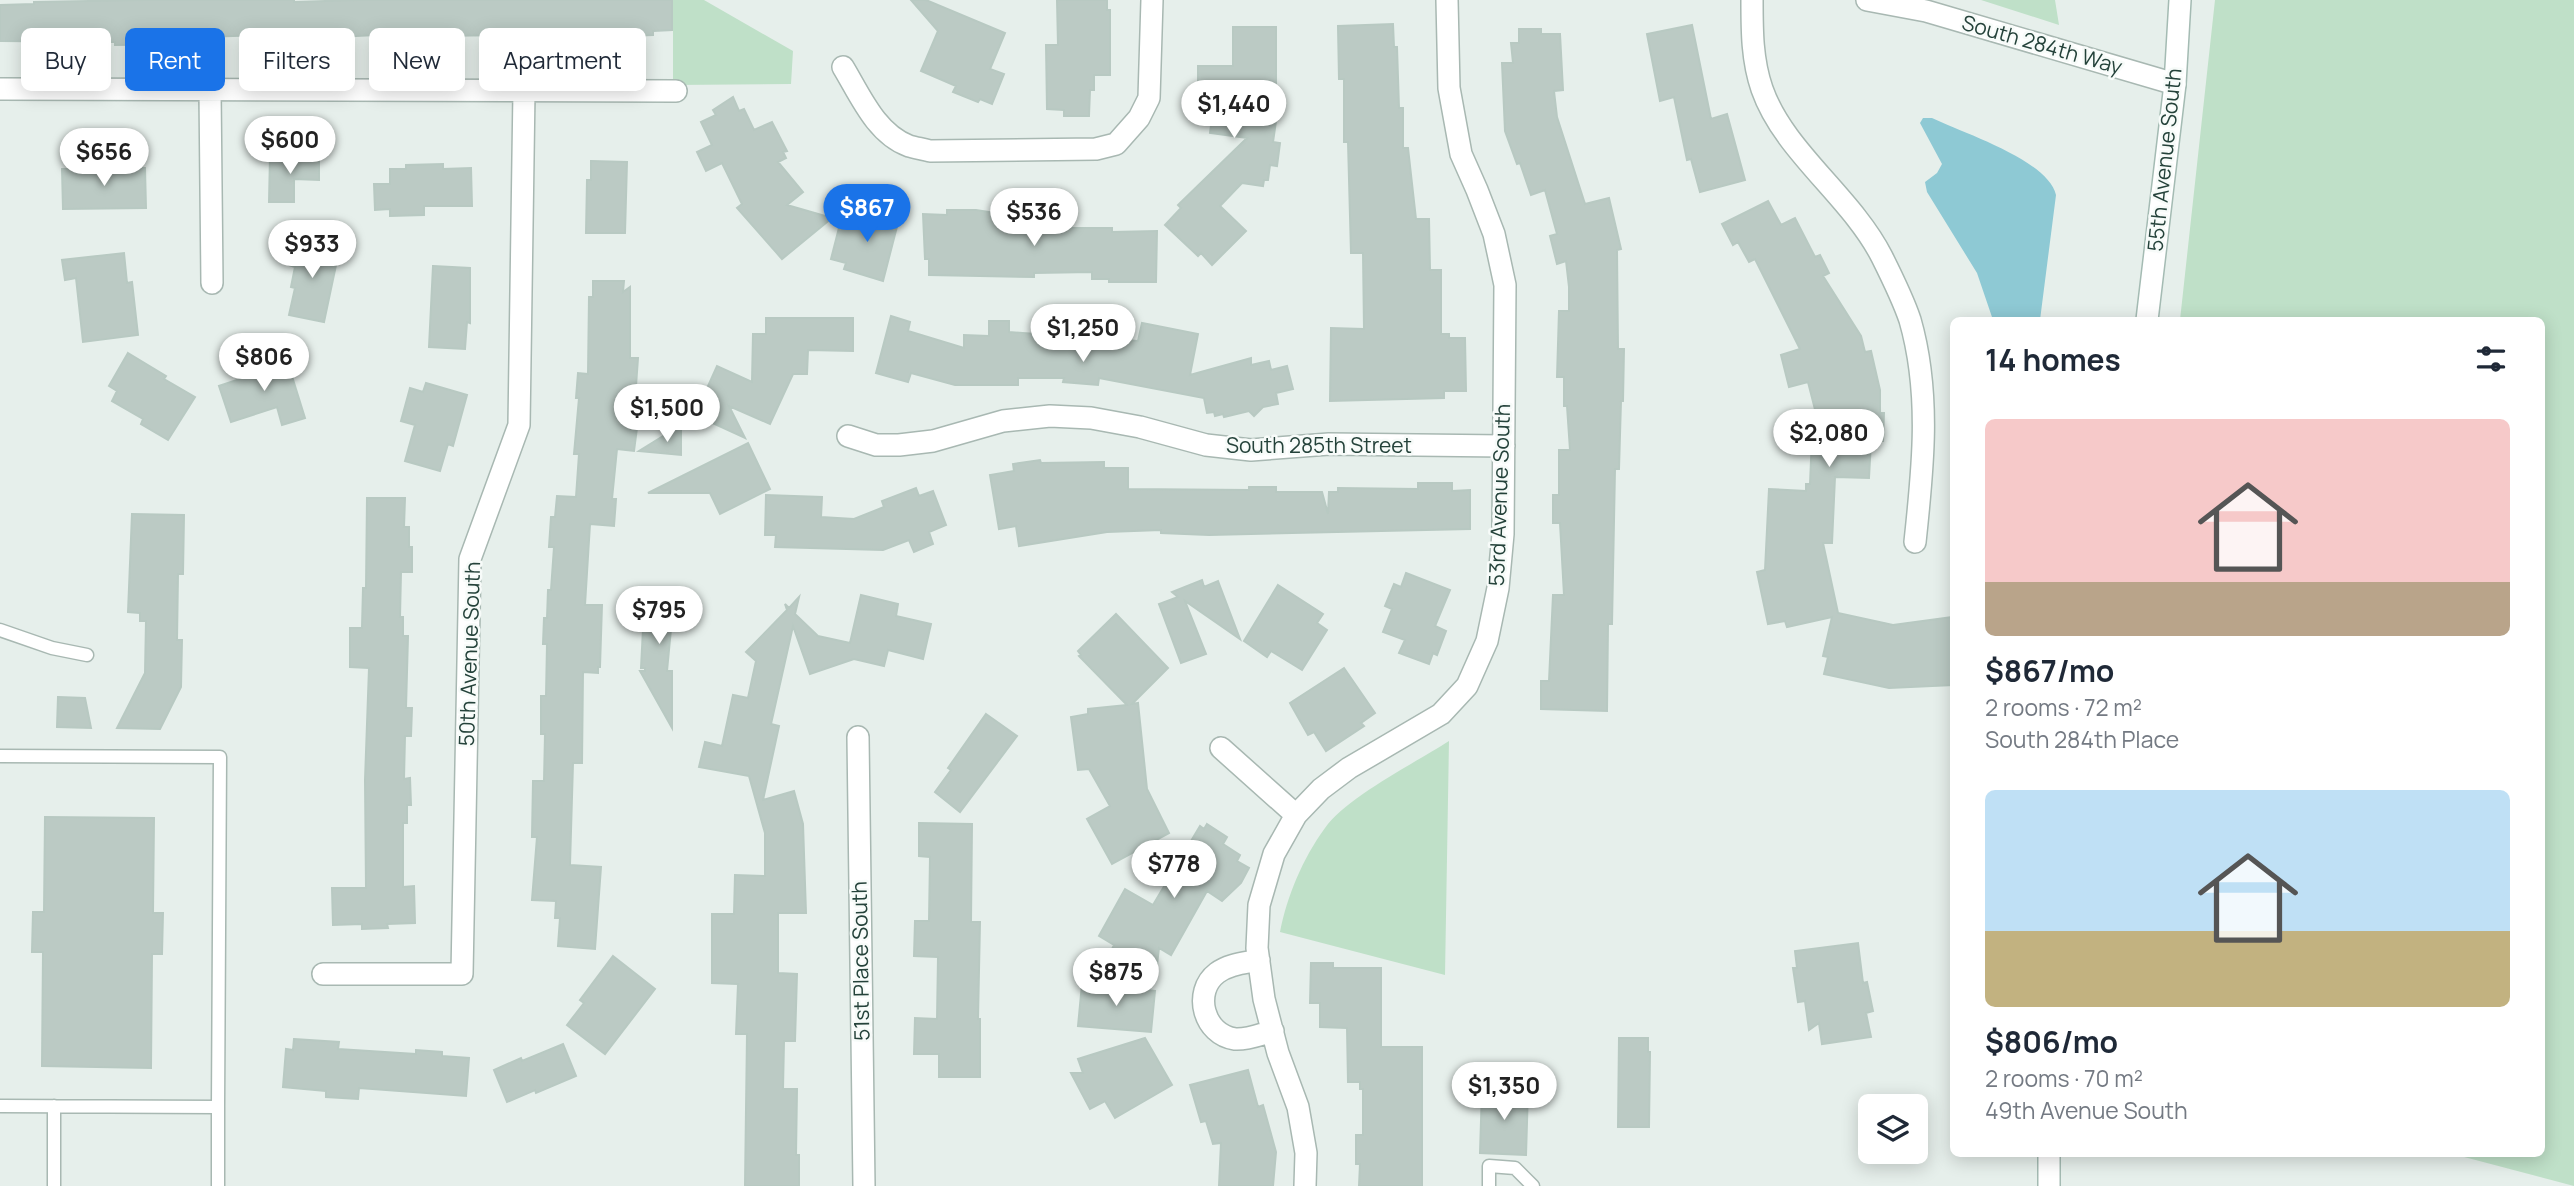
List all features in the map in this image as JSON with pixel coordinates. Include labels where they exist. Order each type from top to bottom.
[{"type":"street","points":[[843,67],[873,116],[888,133],[907,146],[930,151],[1096,149],[1116,144],[1139,118],[1149,98],[1152,0]]},
{"type":"street","name":"53rd Avenue South","points":[[1305,1186],[1306,1153],[1298,1107],[1264,999],[1259,960],[1259,905],[1274,854],[1296,815],[1321,789],[1441,713],[1467,686],[1487,642],[1499,588],[1503,534],[1505,285],[1494,234],[1461,154],[1449,88],[1447,0]]},
{"type":"street","points":[[1752,0],[1753,54],[1763,90],[1778,121],[1853,211],[1881,256],[1909,319],[1920,369],[1924,407],[1924,459],[1915,542]]},
{"type":"street","name":"South 284th Way","points":[[1867,0],[1926,10],[2175,84]]},
{"type":"street","name":"55th Avenue South","points":[[2147,317],[2175,84],[2180,0]]},
{"type":"street","points":[[0,89],[125,90]]},
{"type":"street","points":[[211,91],[212,283]]},
{"type":"street","points":[[225,91],[479,91]]},
{"type":"street","name":"50th Avenue South","points":[[323,974],[462,974],[470,559],[519,425],[524,91]]},
{"type":"street","points":[[646,91],[676,91]]},
{"type":"street","name":"South 285th Street","points":[[848,436],[876,445],[899,445],[933,441],[1003,421],[1050,416],[1091,418],[1140,427],[1206,445],[1251,450],[1329,444],[1504,446]]},
{"type":"street","name":"51st Place South","points":[[858,737],[864,1186]]},
{"type":"street","points":[[1221,748],[1296,815]]},
{"type":"street","points":[[1259,960],[1229,967],[1217,973],[1207,984],[1203,998],[1204,1013],[1222,1035],[1236,1039],[1273,1031]]},
{"type":"street","points":[[2049,1157],[2049,1186]]},
{"type":"lane","points":[[0,630],[52,648],[87,655]]},
{"type":"lane","points":[[0,756],[220,757],[218,1186]]},
{"type":"lane","points":[[0,1106],[218,1107]]},
{"type":"lane","points":[[54,1106],[54,1186]]},
{"type":"lane","points":[[1489,1186],[1489,1166],[1515,1168],[1533,1186]]},
{"type":"green space","points":[[673,0],[704,0],[793,51],[791,84],[673,85]]},
{"type":"green space","points":[[1981,0],[2055,0],[2059,25]]},
{"type":"green space","points":[[2215,0],[2574,0],[2574,1186],[2464,1157],[2545,1157],[2545,317],[2180,317]]},
{"type":"green space","points":[[1449,741],[1445,975],[1280,932],[1303,865],[1335,816],[1382,781]]},
{"type":"water","points":[[1923,118],[1932,118],[2003,149],[2038,170],[2050,182],[2056,195],[2040,317],[1992,317],[1977,273],[1927,192],[1925,182],[1937,173],[1942,164],[1920,123]]},
{"type":"building","points":[[672,0],[672,30],[653,31],[653,35],[646,35],[646,28],[479,28],[479,35],[465,36],[465,28],[369,28],[369,35],[355,36],[355,28],[239,28],[239,36],[225,36],[225,28],[125,28],[125,45],[115,45],[115,42],[111,42],[111,28],[21,28],[21,41],[0,41],[0,5],[34,2]]},
{"type":"building","points":[[911,0],[926,0],[1005,33],[990,69],[1004,74],[992,104],[980,99],[978,102],[953,92],[956,86],[921,71],[938,31]]},
{"type":"building","points":[[1057,0],[1107,0],[1107,10],[1110,10],[1110,75],[1094,75],[1094,90],[1090,90],[1089,116],[1064,116],[1064,110],[1047,109],[1046,45],[1058,45]]},
{"type":"building","points":[[1393,24],[1394,47],[1397,47],[1399,108],[1403,108],[1403,148],[1408,148],[1416,219],[1429,219],[1430,270],[1441,270],[1441,334],[1449,334],[1449,338],[1465,338],[1466,391],[1444,391],[1444,398],[1330,401],[1331,328],[1364,329],[1363,253],[1351,253],[1348,142],[1344,142],[1344,79],[1339,79],[1338,26]]},
{"type":"building","points":[[1692,25],[1711,119],[1727,114],[1745,180],[1700,192],[1691,159],[1687,160],[1674,97],[1660,101],[1647,34]]},
{"type":"building","points":[[1233,27],[1276,27],[1276,109],[1278,107],[1273,142],[1280,143],[1277,166],[1270,165],[1268,180],[1264,180],[1263,186],[1242,183],[1220,206],[1246,231],[1212,265],[1201,253],[1198,256],[1165,225],[1181,208],[1178,205],[1247,138],[1210,133],[1215,97],[1198,97],[1198,66],[1233,66]]},
{"type":"building","points":[[1519,29],[1541,29],[1541,34],[1560,34],[1563,90],[1554,91],[1557,117],[1585,204],[1609,198],[1621,249],[1617,250],[1618,349],[1624,349],[1623,401],[1619,469],[1615,469],[1612,624],[1608,624],[1607,711],[1541,709],[1541,681],[1549,681],[1553,595],[1564,595],[1560,523],[1553,523],[1553,495],[1559,495],[1559,450],[1570,450],[1567,406],[1564,406],[1564,377],[1557,377],[1559,311],[1569,311],[1569,287],[1566,261],[1557,264],[1550,236],[1557,234],[1545,190],[1531,195],[1505,131],[1502,63],[1513,63],[1511,43],[1519,43]]},
{"type":"building","points":[[733,97],[739,111],[744,109],[754,130],[772,122],[787,151],[783,152],[786,158],[778,162],[803,192],[787,205],[832,218],[782,259],[737,208],[742,204],[722,163],[706,171],[697,152],[712,145],[701,122],[716,115],[713,110]]},
{"type":"building","points":[[270,156],[319,157],[319,180],[294,179],[294,202],[269,202]]},
{"type":"building","points":[[591,161],[627,162],[625,233],[586,233],[587,180],[591,180]]},
{"type":"building","points":[[443,164],[443,169],[471,168],[472,206],[424,206],[424,215],[390,216],[390,209],[375,210],[374,184],[390,184],[390,169],[406,169],[406,165]]},
{"type":"building","points":[[145,168],[146,208],[63,209],[62,169]]},
{"type":"building","points":[[1768,201],[1781,225],[1795,218],[1815,257],[1820,255],[1829,273],[1823,276],[1861,336],[1865,352],[1871,351],[1880,390],[1880,413],[1884,413],[1883,441],[1871,441],[1869,478],[1835,477],[1832,543],[1823,543],[1838,613],[1893,625],[1950,617],[1950,685],[1889,688],[1824,674],[1828,657],[1823,656],[1832,617],[1787,627],[1785,621],[1768,624],[1757,572],[1765,570],[1769,489],[1806,491],[1806,484],[1810,484],[1812,437],[1822,437],[1808,382],[1789,387],[1781,355],[1800,349],[1755,259],[1749,262],[1738,242],[1733,245],[1722,224]]},
{"type":"building","points":[[874,207],[900,215],[883,281],[844,269],[846,263],[831,259],[841,220],[849,222],[850,219],[870,224]]},
{"type":"building","points":[[947,210],[1027,214],[1027,221],[1059,223],[1058,228],[1112,228],[1112,232],[1157,231],[1156,282],[1109,282],[1109,279],[1092,279],[1092,272],[1034,273],[1034,277],[929,275],[929,259],[925,259],[923,214],[947,215]]},
{"type":"building","points":[[294,242],[339,251],[324,322],[289,315],[295,288],[291,287],[295,267],[289,265]]},
{"type":"building","points":[[124,253],[127,283],[132,282],[138,335],[83,342],[76,278],[65,280],[62,260]]},
{"type":"building","points":[[433,266],[470,268],[470,323],[467,322],[465,349],[429,347]]},
{"type":"building","points":[[593,281],[624,281],[623,292],[630,287],[630,358],[638,358],[634,451],[617,449],[612,499],[616,499],[614,526],[590,524],[585,605],[602,605],[600,667],[598,673],[583,672],[582,763],[573,763],[570,865],[601,867],[595,949],[558,946],[560,918],[555,918],[556,901],[532,900],[537,837],[532,837],[533,781],[544,781],[545,734],[541,734],[541,696],[546,696],[547,644],[543,644],[554,547],[549,547],[551,517],[555,517],[557,496],[576,497],[579,454],[574,454],[579,398],[576,398],[578,373],[588,374],[589,297],[593,297]]},
{"type":"building","points":[[891,316],[910,322],[908,331],[964,348],[964,335],[989,336],[989,321],[1009,321],[1009,332],[1077,337],[1077,325],[1099,327],[1098,338],[1138,341],[1142,323],[1198,334],[1190,375],[1251,358],[1251,365],[1269,361],[1271,370],[1287,366],[1293,389],[1276,393],[1278,404],[1263,407],[1254,416],[1249,411],[1224,417],[1223,414],[1215,416],[1214,412],[1207,413],[1204,398],[1099,378],[1098,385],[1063,382],[1064,378],[1018,378],[1018,385],[955,385],[911,373],[908,382],[876,373]]},
{"type":"building","points":[[766,318],[853,318],[853,351],[808,350],[807,374],[793,374],[770,424],[729,406],[745,438],[695,415],[717,366],[752,382],[753,334],[766,334]]},
{"type":"building","points":[[128,353],[195,397],[168,440],[141,424],[143,419],[112,401],[117,391],[109,386]]},
{"type":"building","points":[[286,357],[305,418],[282,425],[277,407],[231,422],[219,386],[243,378],[241,373]]},
{"type":"building","points":[[426,383],[467,395],[453,446],[448,444],[440,471],[405,461],[415,425],[401,421],[410,388],[423,392]]},
{"type":"building","points":[[681,425],[681,455],[639,451]]},
{"type":"building","points":[[748,443],[770,489],[720,514],[710,493],[648,493]]},
{"type":"building","points":[[1040,460],[1041,463],[1104,462],[1104,468],[1128,468],[1128,489],[1249,490],[1249,487],[1276,487],[1276,492],[1322,492],[1328,514],[1329,492],[1338,492],[1338,488],[1418,489],[1418,483],[1452,483],[1452,491],[1470,490],[1470,529],[1209,535],[1161,533],[1161,530],[1107,532],[1019,546],[1016,526],[999,529],[990,475],[1014,471],[1013,464]]},
{"type":"building","points":[[916,488],[919,496],[933,491],[946,525],[929,532],[933,544],[914,552],[909,540],[883,550],[775,547],[776,535],[765,535],[766,495],[822,497],[821,517],[854,519],[884,507],[882,501]]},
{"type":"building","points":[[367,498],[405,498],[404,527],[409,527],[409,547],[412,547],[412,572],[401,572],[400,617],[403,617],[403,636],[408,636],[406,708],[412,708],[411,736],[405,736],[404,779],[410,778],[411,805],[407,805],[407,823],[403,823],[403,887],[414,886],[415,923],[387,924],[388,928],[362,929],[362,924],[333,925],[332,888],[366,888],[365,780],[369,668],[350,667],[350,628],[362,628],[363,588],[366,588]]},
{"type":"building","points":[[132,514],[184,515],[183,574],[178,574],[177,640],[182,640],[181,687],[160,729],[117,728],[145,673],[146,621],[140,621],[140,613],[128,612]]},
{"type":"building","points":[[1406,573],[1450,590],[1435,626],[1446,631],[1437,655],[1433,653],[1429,664],[1399,653],[1405,640],[1383,632],[1392,609],[1385,606],[1394,584],[1401,587]]},
{"type":"building","points":[[1202,580],[1204,587],[1218,581],[1240,639],[1185,601],[1206,654],[1181,663],[1159,604],[1178,597],[1172,592]]},
{"type":"building","points":[[1278,585],[1323,614],[1317,623],[1327,630],[1302,670],[1271,651],[1267,657],[1244,641]]},
{"type":"building","points":[[645,590],[676,591],[674,629],[671,629],[667,671],[672,671],[672,728],[640,671],[645,671],[645,668],[641,668]]},
{"type":"building","points":[[861,595],[898,604],[896,616],[931,624],[923,659],[888,650],[884,666],[854,659],[810,674],[793,626],[771,724],[779,726],[763,800],[794,791],[803,824],[806,913],[778,913],[778,973],[797,974],[795,1041],[784,1041],[783,1089],[797,1089],[796,1155],[799,1155],[799,1186],[745,1186],[747,1034],[736,1034],[738,984],[712,983],[712,914],[734,914],[735,875],[765,876],[765,833],[749,776],[699,767],[705,742],[722,746],[733,695],[748,698],[756,661],[746,652],[787,610],[785,604],[789,608],[799,597],[795,614],[818,636],[850,643]]},
{"type":"building","points":[[1116,614],[1168,668],[1132,704],[1138,703],[1147,789],[1169,833],[1112,864],[1087,819],[1110,806],[1089,769],[1078,770],[1071,717],[1088,714],[1088,709],[1127,705],[1079,656],[1081,655],[1078,651]]},
{"type":"building","points":[[1344,668],[1375,713],[1361,723],[1364,726],[1326,751],[1314,732],[1308,735],[1290,703]]},
{"type":"building","points":[[58,697],[85,698],[91,728],[57,727]]},
{"type":"building","points":[[986,714],[1017,736],[960,812],[935,792],[951,770],[948,768]]},
{"type":"building","points":[[45,817],[154,818],[153,913],[163,913],[162,954],[152,954],[151,1068],[42,1066],[43,952],[32,952],[33,912],[44,912]]},
{"type":"building","points":[[919,823],[972,824],[971,922],[980,922],[980,1077],[939,1077],[939,1054],[914,1054],[915,1018],[937,1019],[938,957],[914,956],[915,921],[929,921],[930,857],[919,856]]},
{"type":"building","points":[[1207,824],[1227,837],[1223,844],[1240,855],[1237,861],[1249,868],[1241,883],[1222,901],[1207,891],[1171,955],[1159,948],[1156,974],[1112,949],[1114,945],[1099,936],[1125,889],[1153,905],[1200,826],[1204,829]]},
{"type":"building","points":[[1858,943],[1863,983],[1867,982],[1873,1011],[1866,1013],[1871,1037],[1822,1044],[1819,1023],[1809,1030],[1805,1001],[1798,1002],[1793,968],[1797,968],[1795,951]]},
{"type":"building","points":[[613,956],[655,989],[605,1054],[567,1025],[584,1003],[580,1000]]},
{"type":"building","points":[[1311,963],[1333,963],[1333,968],[1381,968],[1381,1047],[1422,1047],[1422,1186],[1359,1186],[1360,1164],[1356,1164],[1356,1135],[1363,1135],[1363,1089],[1360,1089],[1360,1082],[1348,1082],[1347,1028],[1320,1027],[1320,1003],[1310,1003]]},
{"type":"building","points":[[1082,984],[1155,991],[1151,1032],[1078,1026]]},
{"type":"building","points":[[1145,1038],[1172,1085],[1115,1118],[1105,1101],[1090,1109],[1071,1073],[1083,1073],[1078,1059]]},
{"type":"building","points":[[1619,1038],[1648,1038],[1649,1127],[1618,1127]]},
{"type":"building","points":[[294,1039],[339,1042],[338,1049],[416,1054],[416,1050],[469,1058],[466,1096],[359,1088],[358,1099],[326,1097],[326,1091],[283,1087],[286,1049],[293,1050]]},
{"type":"building","points":[[563,1044],[576,1076],[507,1102],[494,1070]]},
{"type":"building","points":[[1248,1070],[1258,1107],[1263,1105],[1276,1152],[1273,1186],[1219,1186],[1221,1143],[1213,1144],[1206,1121],[1201,1122],[1190,1085]]},
{"type":"building","points":[[1482,1089],[1528,1090],[1526,1155],[1480,1153]]}]
